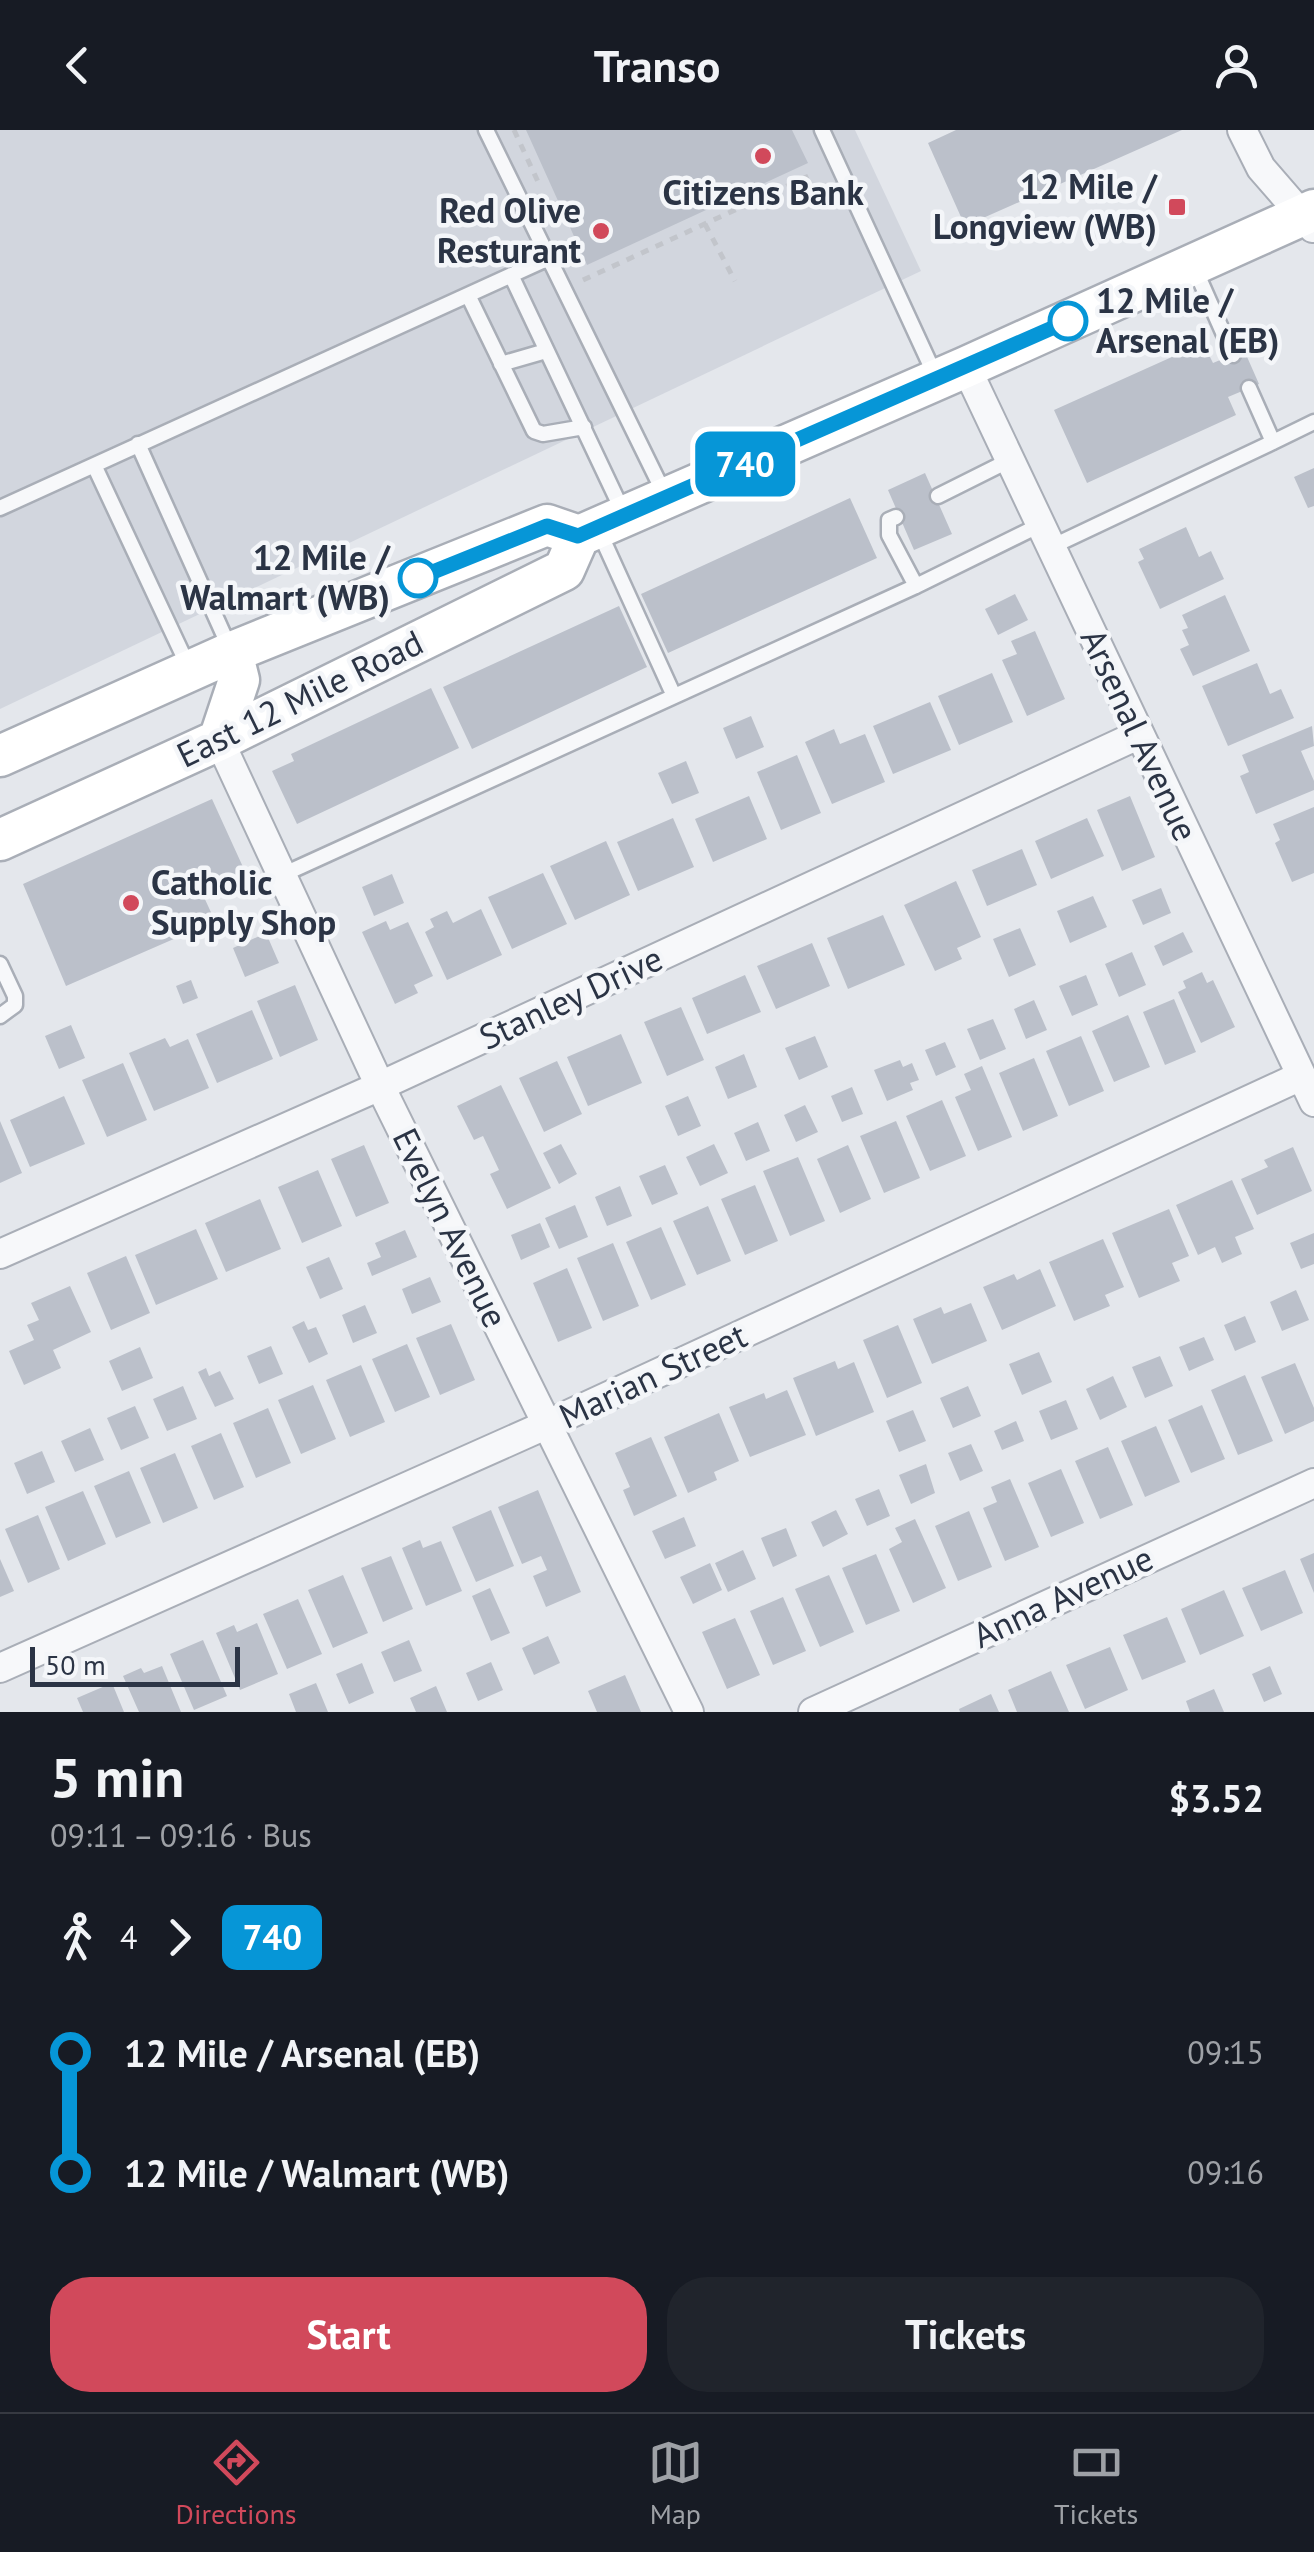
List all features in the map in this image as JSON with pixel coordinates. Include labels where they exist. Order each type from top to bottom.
[{"type":"main road","name":"East 12 Mile Road","points":[[0,756],[232,652],[547,526],[600,527],[1193,264],[1309,218]]},
{"type":"main road","name":"East 12 Mile Road","points":[[0,840],[219,740],[564,570],[600,527]]},
{"type":"main road","points":[[219,740],[239,680],[232,652]]},
{"type":"street","points":[[1242,130],[1261,168],[1309,218]]},
{"type":"street","name":"Arsenal Avenue","points":[[952,374],[1010,460],[1314,1102]]},
{"type":"street","name":"Stanley Drive","points":[[0,1254],[380,1086],[1138,734]]},
{"type":"street","name":"Evelyn Avenue","points":[[219,740],[380,1086],[688,1712]]},
{"type":"street","name":"Marian Street","points":[[0,1668],[548,1424],[1301,1076]]},
{"type":"street","name":"Anna Avenue","points":[[813,1712],[1314,1483]]},
{"type":"lane","points":[[486,130],[667,498]]},
{"type":"lane","points":[[822,130],[952,374]]},
{"type":"lane","points":[[0,508],[549,258]]},
{"type":"lane","points":[[1193,264],[1233,355]]},
{"type":"lane","points":[[511,275],[584,427],[600,527],[674,696]]},
{"type":"lane","points":[[468,295],[534,431],[542,434],[584,427]]},
{"type":"lane","points":[[501,364],[546,351]]},
{"type":"lane","points":[[1248,388],[1272,442]]},
{"type":"lane","points":[[282,875],[916,586],[1046,536],[1314,422]]},
{"type":"lane","points":[[138,444],[232,652]]},
{"type":"lane","points":[[938,496],[1010,460]]},
{"type":"lane","points":[[94,464],[190,670]]},
{"type":"lane","points":[[896,516],[889,520],[889,535],[916,586]]},
{"type":"lane","points":[[0,964],[15,996],[15,1005],[0,1016]]},
{"type":"path","points":[[514,130],[545,197]]},
{"type":"path","points":[[576,264],[583,281],[811,175]]},
{"type":"path","points":[[705,224],[734,281]]},
{"type":"shaded area","points":[[0,130],[855,130],[921,271],[0,709]]},
{"type":"building","points":[[526,130],[792,130],[808,163],[587,265]]},
{"type":"building","points":[[956,130],[1182,130],[965,226],[928,143]]},
{"type":"building","points":[[1203,343],[1213,363],[1244,350],[1259,384],[1228,397],[1236,415],[1087,483],[1054,410]]},
{"type":"building","points":[[1314,468],[1314,506],[1308,508],[1294,477]]},
{"type":"building","points":[[925,473],[952,534],[914,550],[888,490]]},
{"type":"building","points":[[850,498],[877,558],[668,653],[641,594]]},
{"type":"building","points":[[1186,527],[1199,557],[1211,551],[1224,579],[1160,609],[1138,562],[1144,559],[1139,549]]},
{"type":"building","points":[[1015,594],[1028,620],[998,635],[985,609]]},
{"type":"building","points":[[1225,595],[1250,651],[1193,676],[1180,649],[1189,645],[1182,630],[1188,628],[1182,615]]},
{"type":"building","points":[[619,606],[647,667],[472,749],[443,687]]},
{"type":"building","points":[[1035,631],[1065,699],[1027,716],[1002,660],[1017,654],[1011,641]]},
{"type":"building","points":[[1257,663],[1270,694],[1281,689],[1294,718],[1228,746],[1202,686]]},
{"type":"building","points":[[992,673],[1013,722],[959,745],[938,696]]},
{"type":"building","points":[[431,688],[459,748],[297,824],[272,771],[294,761],[291,754]]},
{"type":"building","points":[[930,702],[951,750],[893,774],[873,726]]},
{"type":"building","points":[[751,716],[764,747],[736,759],[723,728]]},
{"type":"building","points":[[1312,726],[1314,746],[1301,751],[1314,790],[1256,814],[1240,776],[1249,772],[1242,755]]},
{"type":"building","points":[[834,729],[840,744],[865,734],[885,782],[832,804],[805,742]]},
{"type":"building","points":[[797,755],[821,813],[781,830],[757,772]]},
{"type":"building","points":[[686,761],[699,793],[672,804],[658,773]]},
{"type":"building","points":[[749,796],[767,839],[713,862],[695,819]]},
{"type":"building","points":[[1130,796],[1155,857],[1122,871],[1097,810]]},
{"type":"building","points":[[212,799],[248,878],[203,895],[215,921],[66,986],[23,884]]},
{"type":"building","points":[[1314,807],[1314,873],[1292,882],[1275,843],[1280,840],[1273,824]]},
{"type":"building","points":[[673,818],[694,867],[638,891],[617,842]]},
{"type":"building","points":[[1087,818],[1104,856],[1051,879],[1035,841]]},
{"type":"building","points":[[606,841],[630,895],[575,920],[550,866]]},
{"type":"building","points":[[1022,849],[1037,885],[987,906],[972,870]]},
{"type":"building","points":[[543,873],[567,924],[512,949],[488,897]]},
{"type":"building","points":[[392,874],[404,903],[374,916],[362,887]]},
{"type":"building","points":[[956,881],[981,937],[957,948],[962,959],[935,971],[904,905]]},
{"type":"building","points":[[1161,888],[1171,913],[1143,925],[1132,900]]},
{"type":"building","points":[[1093,896],[1107,927],[1070,943],[1057,911]]},
{"type":"building","points":[[481,909],[502,955],[447,980],[425,932],[434,927],[430,919],[447,911],[453,923]]},
{"type":"building","points":[[883,915],[905,965],[848,989],[827,938]]},
{"type":"building","points":[[386,921],[390,930],[408,922],[433,976],[414,985],[418,993],[395,1004],[362,932]]},
{"type":"building","points":[[1020,928],[1036,965],[1009,977],[993,939]]},
{"type":"building","points":[[1183,932],[1193,952],[1163,966],[1154,946]]},
{"type":"building","points":[[266,933],[279,963],[245,977],[233,948]]},
{"type":"building","points":[[812,943],[830,986],[776,1009],[757,966]]},
{"type":"building","points":[[1132,952],[1146,985],[1119,997],[1105,964]]},
{"type":"building","points":[[1202,972],[1207,983],[1213,980],[1235,1027],[1201,1043],[1178,992],[1186,988],[1183,981]]},
{"type":"building","points":[[745,975],[761,1012],[707,1034],[692,998]]},
{"type":"building","points":[[1086,975],[1098,1005],[1072,1016],[1059,986]]},
{"type":"building","points":[[191,980],[198,998],[183,1004],[176,986]]},
{"type":"building","points":[[295,985],[318,1040],[280,1057],[257,1001]]},
{"type":"building","points":[[1174,999],[1196,1052],[1165,1065],[1143,1012]]},
{"type":"building","points":[[1034,1000],[1047,1030],[1026,1039],[1014,1009]]},
{"type":"building","points":[[681,1007],[704,1060],[667,1076],[644,1022]]},
{"type":"building","points":[[252,1010],[273,1059],[217,1083],[196,1034]]},
{"type":"building","points":[[1128,1015],[1150,1067],[1114,1082],[1092,1031]]},
{"type":"building","points":[[993,1019],[1006,1049],[980,1060],[967,1029]]},
{"type":"building","points":[[71,1025],[85,1058],[59,1069],[45,1036]]},
{"type":"building","points":[[621,1034],[642,1083],[588,1106],[567,1057]]},
{"type":"building","points":[[815,1036],[828,1067],[799,1080],[785,1048]]},
{"type":"building","points":[[1081,1036],[1104,1091],[1069,1106],[1046,1051]]},
{"type":"building","points":[[165,1038],[170,1047],[188,1039],[209,1088],[154,1111],[129,1053]]},
{"type":"building","points":[[945,1042],[956,1067],[936,1076],[925,1050]]},
{"type":"building","points":[[744,1054],[757,1087],[728,1099],[715,1067]]},
{"type":"building","points":[[1034,1058],[1058,1116],[1023,1131],[999,1073]]},
{"type":"building","points":[[900,1060],[903,1067],[912,1063],[919,1080],[910,1083],[913,1090],[887,1101],[874,1070]]},
{"type":"building","points":[[557,1061],[582,1114],[544,1132],[519,1078]]},
{"type":"building","points":[[123,1063],[147,1120],[107,1137],[82,1080]]},
{"type":"building","points":[[982,1066],[1012,1137],[978,1151],[955,1097],[971,1090],[964,1074]]},
{"type":"building","points":[[501,1085],[551,1188],[507,1209],[490,1174],[499,1170],[483,1136],[474,1140],[457,1106]]},
{"type":"building","points":[[852,1087],[863,1114],[842,1122],[831,1096]]},
{"type":"building","points":[[64,1096],[85,1144],[30,1167],[10,1120]]},
{"type":"building","points":[[688,1096],[701,1126],[678,1136],[665,1106]]},
{"type":"building","points":[[942,1100],[966,1156],[930,1171],[906,1116]]},
{"type":"building","points":[[805,1105],[818,1132],[796,1142],[784,1115]]},
{"type":"building","points":[[0,1121],[22,1173],[0,1183]]},
{"type":"building","points":[[896,1121],[920,1178],[884,1193],[860,1136]]},
{"type":"building","points":[[758,1122],[770,1151],[746,1161],[734,1133]]},
{"type":"building","points":[[561,1144],[577,1174],[559,1184],[543,1153]]},
{"type":"building","points":[[714,1144],[728,1173],[700,1186],[686,1157]]},
{"type":"building","points":[[364,1145],[389,1203],[356,1217],[331,1159]]},
{"type":"building","points":[[848,1145],[871,1199],[840,1213],[817,1159]]},
{"type":"building","points":[[1293,1147],[1312,1191],[1257,1215],[1241,1179],[1268,1167],[1264,1160]]},
{"type":"building","points":[[798,1157],[825,1221],[790,1236],[763,1171]]},
{"type":"building","points":[[665,1165],[678,1194],[652,1205],[639,1176]]},
{"type":"building","points":[[318,1170],[342,1226],[302,1243],[278,1187]]},
{"type":"building","points":[[1232,1180],[1254,1229],[1235,1237],[1242,1254],[1222,1263],[1215,1247],[1198,1255],[1176,1205]]},
{"type":"building","points":[[755,1185],[778,1241],[745,1255],[721,1199]]},
{"type":"building","points":[[620,1186],[632,1216],[607,1226],[595,1197]]},
{"type":"building","points":[[260,1199],[281,1249],[226,1272],[205,1223]]},
{"type":"building","points":[[575,1205],[588,1237],[559,1249],[545,1218]]},
{"type":"building","points":[[708,1206],[731,1261],[697,1275],[673,1221]]},
{"type":"building","points":[[1169,1209],[1189,1256],[1172,1263],[1180,1281],[1139,1298],[1112,1233]]},
{"type":"building","points":[[540,1223],[550,1247],[521,1260],[511,1235]]},
{"type":"building","points":[[661,1227],[686,1285],[651,1300],[626,1242]]},
{"type":"building","points":[[196,1229],[218,1279],[156,1305],[135,1255]]},
{"type":"building","points":[[405,1230],[417,1257],[372,1276],[367,1263],[381,1257],[375,1243]]},
{"type":"building","points":[[1314,1233],[1314,1264],[1301,1269],[1290,1243]]},
{"type":"building","points":[[1103,1239],[1124,1287],[1105,1295],[1110,1306],[1074,1321],[1049,1262]]},
{"type":"building","points":[[613,1243],[639,1306],[603,1321],[577,1258]]},
{"type":"building","points":[[126,1256],[150,1313],[111,1330],[87,1273]]},
{"type":"building","points":[[329,1257],[343,1289],[320,1299],[306,1267]]},
{"type":"building","points":[[567,1268],[592,1328],[558,1342],[533,1283]]},
{"type":"building","points":[[1040,1269],[1056,1306],[1002,1330],[983,1287],[1014,1274],[1017,1280]]},
{"type":"building","points":[[430,1277],[441,1302],[412,1314],[402,1289]]},
{"type":"building","points":[[70,1286],[91,1332],[53,1350],[61,1368],[24,1385],[9,1351],[34,1340],[27,1325],[39,1320],[31,1303]]},
{"type":"building","points":[[1296,1290],[1309,1320],[1282,1331],[1270,1302]]},
{"type":"building","points":[[971,1303],[987,1341],[932,1364],[913,1319],[941,1307],[944,1314]]},
{"type":"building","points":[[365,1305],[377,1333],[353,1343],[342,1315]]},
{"type":"building","points":[[1245,1316],[1256,1342],[1235,1351],[1224,1325]]},
{"type":"building","points":[[304,1321],[308,1330],[316,1327],[328,1354],[309,1363],[292,1327]]},
{"type":"building","points":[[451,1324],[475,1380],[440,1395],[416,1338]]},
{"type":"building","points":[[898,1325],[922,1383],[887,1398],[863,1340]]},
{"type":"building","points":[[1204,1337],[1214,1360],[1189,1371],[1179,1347]]},
{"type":"building","points":[[407,1344],[430,1397],[395,1412],[372,1359]]},
{"type":"building","points":[[271,1346],[283,1374],[259,1384],[247,1356]]},
{"type":"building","points":[[140,1347],[153,1378],[122,1391],[109,1361]]},
{"type":"building","points":[[1039,1352],[1052,1382],[1022,1395],[1009,1364]]},
{"type":"building","points":[[1160,1356],[1173,1386],[1145,1398],[1132,1367]]},
{"type":"building","points":[[835,1361],[838,1369],[854,1362],[874,1412],[816,1436],[793,1378]]},
{"type":"building","points":[[1295,1363],[1314,1408],[1314,1421],[1285,1434],[1261,1377]]},
{"type":"building","points":[[361,1365],[385,1422],[350,1437],[326,1380]]},
{"type":"building","points":[[206,1368],[209,1376],[220,1371],[234,1399],[215,1407],[198,1372]]},
{"type":"building","points":[[1245,1375],[1273,1441],[1238,1455],[1211,1390]]},
{"type":"building","points":[[1113,1376],[1127,1407],[1100,1420],[1086,1389]]},
{"type":"building","points":[[313,1385],[336,1439],[301,1454],[278,1400]]},
{"type":"building","points":[[183,1386],[197,1419],[167,1431],[153,1399]]},
{"type":"building","points":[[968,1386],[981,1416],[953,1428],[940,1398]]},
{"type":"building","points":[[787,1390],[806,1435],[750,1457],[729,1407],[764,1393],[766,1399]]},
{"type":"building","points":[[1066,1400],[1078,1429],[1051,1440],[1039,1411]]},
{"type":"building","points":[[1202,1405],[1225,1459],[1191,1473],[1168,1420]]},
{"type":"building","points":[[135,1406],[149,1438],[121,1450],[107,1418]]},
{"type":"building","points":[[268,1408],[291,1463],[256,1478],[233,1423]]},
{"type":"building","points":[[913,1410],[926,1441],[899,1452],[886,1421]]},
{"type":"building","points":[[719,1413],[739,1461],[714,1472],[717,1480],[688,1493],[664,1437]]},
{"type":"building","points":[[1016,1421],[1024,1441],[1002,1450],[994,1431]]},
{"type":"building","points":[[1156,1426],[1180,1482],[1145,1497],[1121,1441]]},
{"type":"building","points":[[90,1428],[104,1460],[75,1472],[61,1441]]},
{"type":"building","points":[[221,1433],[244,1487],[214,1500],[191,1446]]},
{"type":"building","points":[[651,1437],[677,1496],[634,1516],[623,1490],[630,1487],[615,1453]]},
{"type":"building","points":[[971,1444],[983,1471],[960,1481],[948,1453]]},
{"type":"building","points":[[1108,1447],[1133,1505],[1100,1519],[1075,1461]]},
{"type":"building","points":[[42,1451],[55,1482],[27,1494],[14,1463]]},
{"type":"building","points":[[175,1453],[198,1508],[163,1523],[140,1468]]},
{"type":"building","points":[[926,1464],[935,1493],[911,1504],[899,1475]]},
{"type":"building","points":[[1061,1469],[1084,1523],[1051,1537],[1028,1483]]},
{"type":"building","points":[[129,1471],[151,1523],[116,1538],[94,1486]]},
{"type":"building","points":[[1010,1479],[1039,1547],[1005,1561],[983,1508],[997,1502],[991,1487]]},
{"type":"building","points":[[879,1489],[890,1516],[867,1526],[855,1499]]},
{"type":"building","points":[[538,1490],[581,1592],[546,1607],[533,1576],[547,1570],[541,1556],[522,1564],[498,1507]]},
{"type":"building","points":[[83,1491],[106,1544],[68,1561],[45,1507]]},
{"type":"building","points":[[491,1510],[514,1566],[476,1582],[452,1527]]},
{"type":"building","points":[[836,1510],[848,1534],[823,1547],[811,1522]]},
{"type":"building","points":[[969,1511],[992,1567],[958,1581],[935,1526]]},
{"type":"building","points":[[38,1515],[60,1569],[28,1583],[5,1529]]},
{"type":"building","points":[[684,1517],[696,1546],[665,1559],[652,1531]]},
{"type":"building","points":[[915,1519],[946,1588],[913,1603],[889,1549],[902,1542],[895,1528]]},
{"type":"building","points":[[786,1528],[797,1556],[773,1567],[761,1538]]},
{"type":"building","points":[[420,1540],[423,1548],[441,1541],[462,1591],[426,1606],[402,1548]]},
{"type":"building","points":[[743,1550],[756,1579],[728,1592],[715,1563]]},
{"type":"building","points":[[1314,1553],[1314,1593],[1300,1559]]},
{"type":"building","points":[[876,1554],[900,1611],[866,1625],[842,1568]]},
{"type":"building","points":[[391,1556],[413,1609],[383,1622],[361,1568]]},
{"type":"building","points":[[0,1559],[14,1591],[0,1597]]},
{"type":"building","points":[[710,1563],[722,1590],[693,1604],[680,1577]]},
{"type":"building","points":[[1285,1570],[1303,1613],[1261,1631],[1242,1588]]},
{"type":"building","points":[[343,1575],[368,1633],[333,1648],[308,1590]]},
{"type":"building","points":[[829,1575],[854,1632],[820,1647],[795,1589]]},
{"type":"building","points":[[490,1588],[510,1633],[491,1641],[472,1596]]},
{"type":"building","points":[[1224,1590],[1244,1636],[1200,1655],[1181,1609]]},
{"type":"building","points":[[783,1597],[806,1651],[773,1665],[750,1611]]},
{"type":"building","points":[[298,1599],[322,1654],[287,1669],[263,1614]]},
{"type":"building","points":[[1167,1617],[1186,1662],[1142,1680],[1123,1635]]},
{"type":"building","points":[[735,1618],[760,1675],[727,1689],[702,1632]]},
{"type":"building","points":[[257,1623],[278,1674],[240,1690],[216,1633],[234,1625],[237,1632]]},
{"type":"building","points":[[548,1636],[560,1663],[534,1675],[522,1648]]},
{"type":"building","points":[[203,1640],[227,1696],[194,1710],[170,1654]]},
{"type":"building","points":[[409,1640],[422,1671],[394,1682],[381,1652]]},
{"type":"building","points":[[1110,1647],[1128,1690],[1085,1709],[1066,1665]]},
{"type":"building","points":[[491,1662],[503,1690],[478,1701],[466,1673]]},
{"type":"building","points":[[362,1663],[374,1693],[349,1704],[336,1674]]},
{"type":"building","points":[[162,1666],[181,1712],[139,1712],[123,1676],[141,1668],[144,1673]]},
{"type":"building","points":[[1270,1666],[1282,1694],[1264,1702],[1252,1674]]},
{"type":"building","points":[[1051,1671],[1069,1712],[1017,1712],[1008,1690]]},
{"type":"building","points":[[625,1675],[641,1712],[597,1712],[588,1691]]},
{"type":"building","points":[[112,1683],[124,1712],[83,1712],[77,1698]]},
{"type":"building","points":[[316,1683],[328,1712],[296,1712],[289,1694]]},
{"type":"building","points":[[436,1686],[447,1712],[416,1712],[410,1698]]},
{"type":"building","points":[[1214,1689],[1224,1712],[1190,1712],[1186,1701]]},
{"type":"building","points":[[991,1694],[999,1712],[960,1712],[959,1709]]},
{"type":"bus line","name":"740","points":[[418,578],[547,526],[578,536],[1068,321]]},
{"type":"place","name":"Citizens Bank","points":[[763,156]]},
{"type":"place","name":"12 Mile / Longview (WB)","points":[[1177,207]]},
{"type":"place","name":"Red Olive Resturant","points":[[601,231]]},
{"type":"place","name":"12 Mile / Arsenal (EB)","points":[[1068,321]]},
{"type":"place","name":"12 Mile / Walmart (WB)","points":[[418,578]]},
{"type":"place","name":"Catholic Supply Shop","points":[[131,903]]}]
